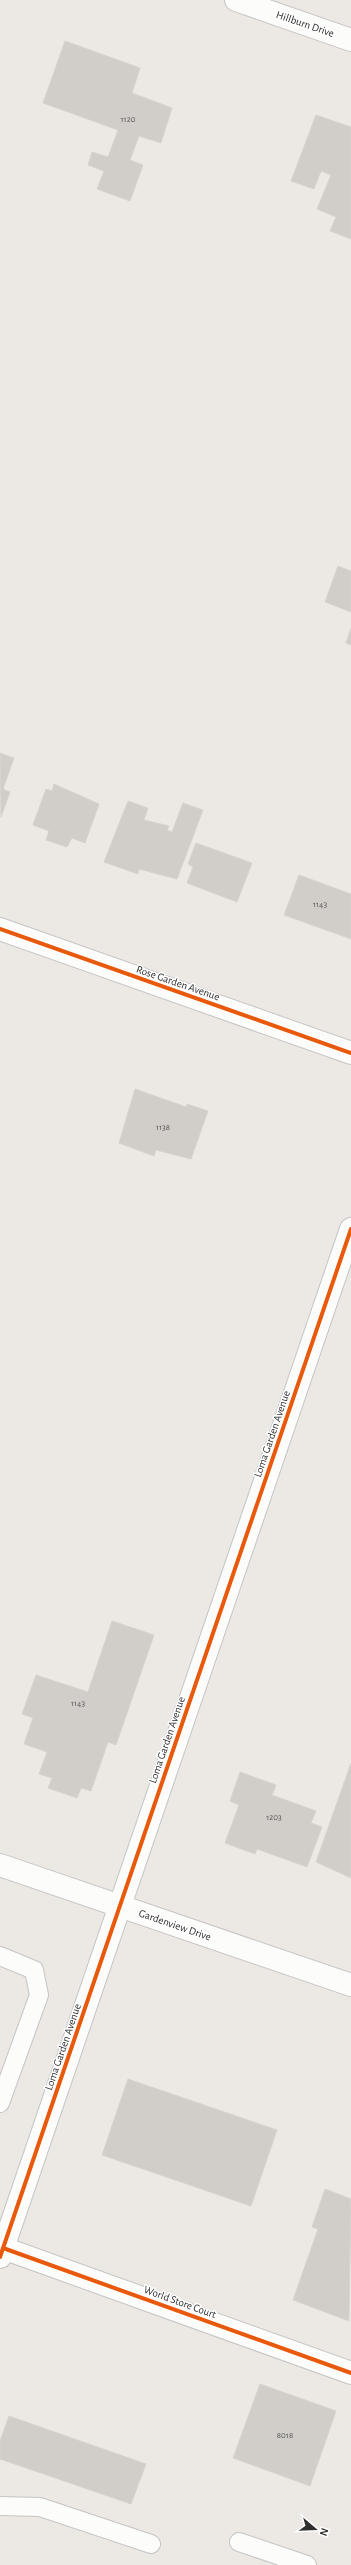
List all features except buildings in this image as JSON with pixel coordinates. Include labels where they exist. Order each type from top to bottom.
[{"type":"street","name":"Hillburn Drive","points":[[236,0],[351,40]]},
{"type":"street","name":"Rose Garden Avenue","points":[[0,930],[351,1053]]},
{"type":"street","name":"Loma Garden Avenue","points":[[2,2252],[351,1229]]},
{"type":"street","name":"Gardenview Drive","points":[[0,1865],[351,1986]]},
{"type":"street","name":"World Store Court","points":[[2,2252],[351,2374]]},
{"type":"lane","points":[[0,1956],[34,1970],[39,1995],[0,2103]]},
{"type":"lane","points":[[0,2506],[40,2508],[150,2544]]},
{"type":"lane","points":[[239,2542],[307,2565]]},
{"type":"cycle path","points":[[0,929],[351,1053]]},
{"type":"cycle path","points":[[0,2257],[351,1229]]},
{"type":"cycle path","points":[[3,2248],[351,2373]]}]
